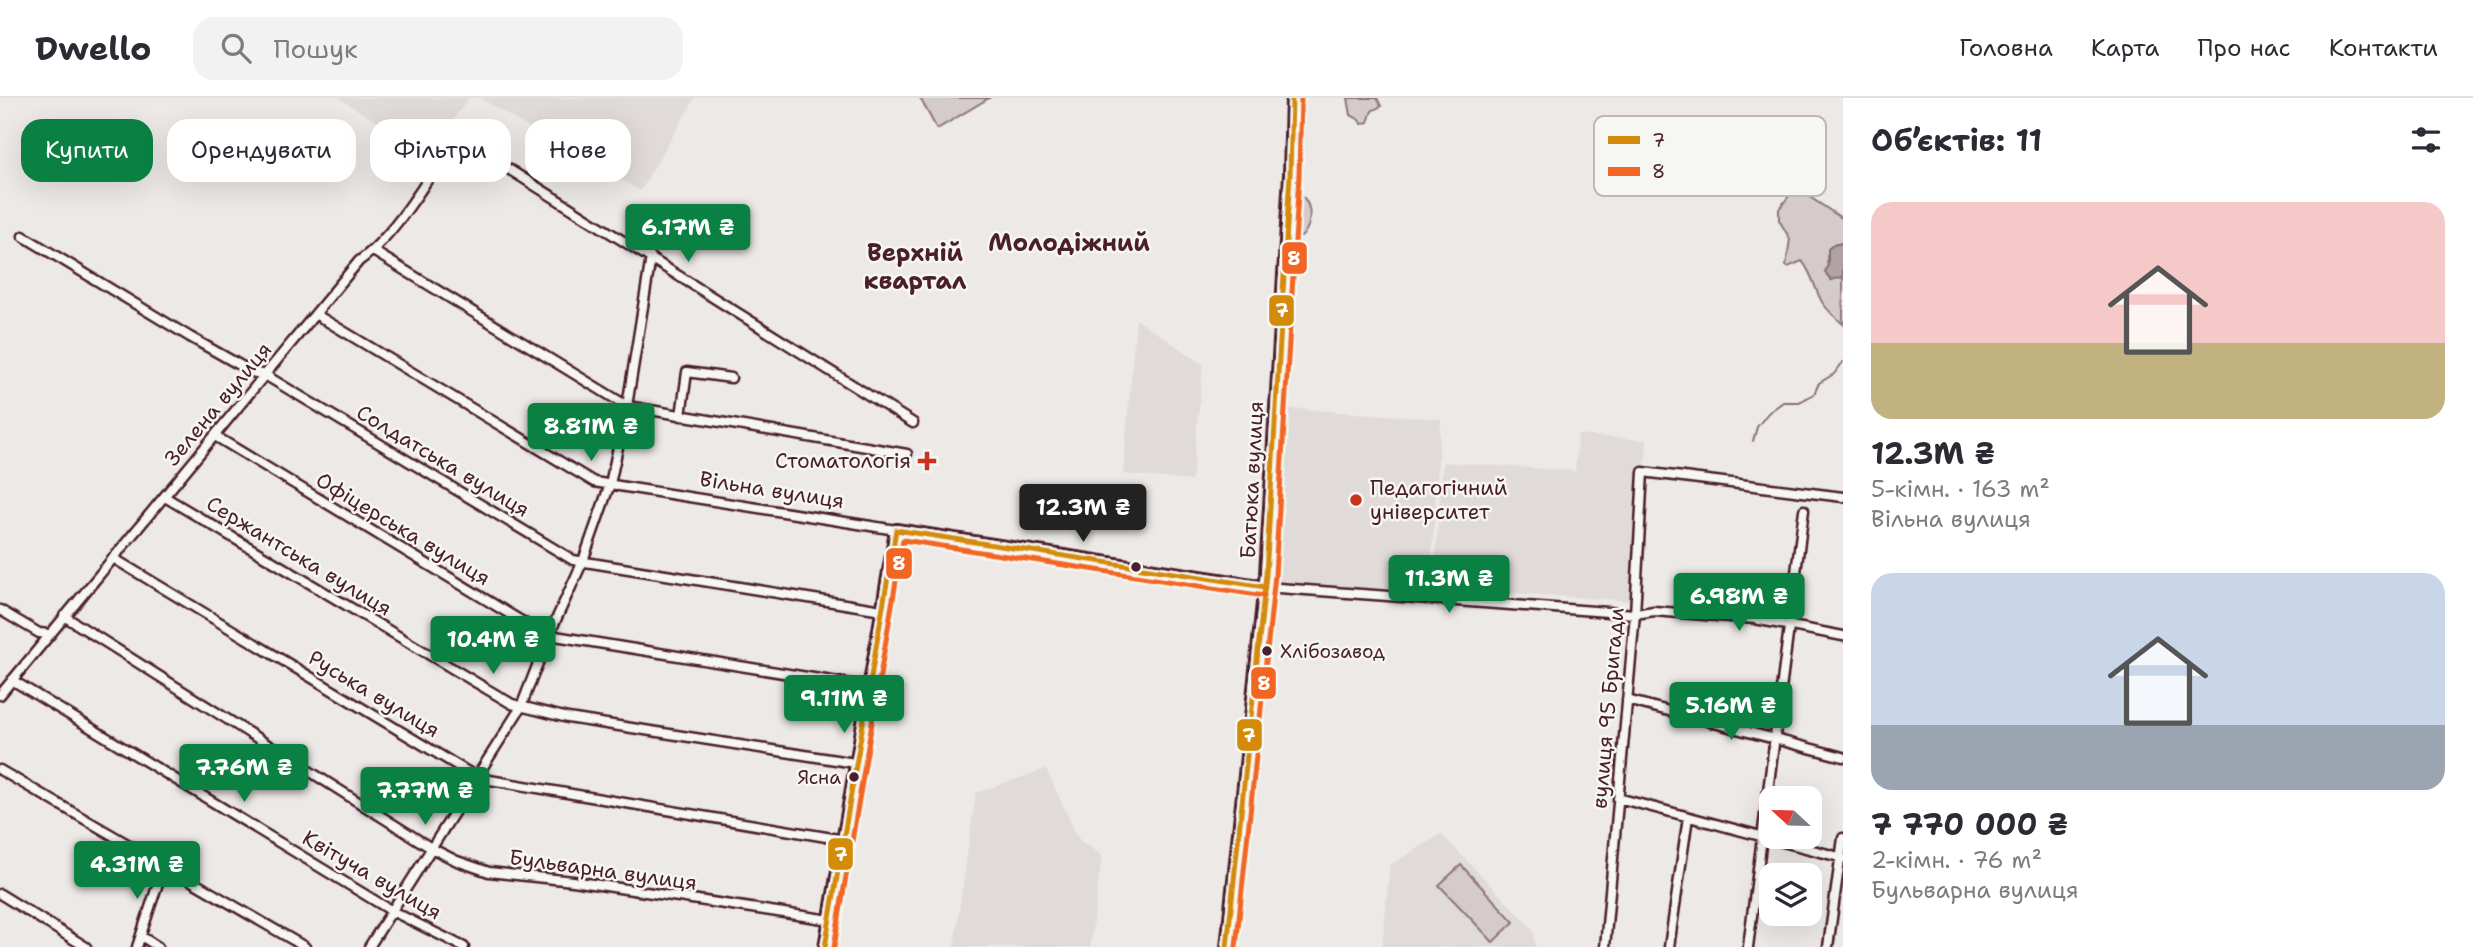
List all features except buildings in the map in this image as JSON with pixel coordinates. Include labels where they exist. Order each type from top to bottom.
[{"type":"street","name":"Батюка вулиця","points":[[1227,947],[1265,587],[1290,174],[1292,98]]},
{"type":"street","name":"Зелена вулиця","points":[[0,695],[359,261],[373,251],[425,184],[451,144],[448,131],[651,257]]},
{"type":"street","name":"Солдатська вулиця","points":[[23,236],[190,337],[252,372],[265,375],[573,560],[882,610]]},
{"type":"street","points":[[373,251],[627,406],[907,454]]},
{"type":"street","points":[[369,947],[521,707],[549,635],[583,561],[610,484],[627,406],[651,257],[738,315],[913,423]]},
{"type":"street","name":"Вільна вулиця","points":[[315,314],[594,482],[1265,587]]},
{"type":"street","points":[[681,415],[687,372],[731,378]]},
{"type":"street","name":"Офіцерська вулиця","points":[[215,436],[528,625],[549,635],[869,687]]},
{"type":"street","name":"вулиця 95 Бригади","points":[[1605,947],[1635,614],[1643,472],[1843,497]]},
{"type":"street","name":"Сержантська вулиця","points":[[165,497],[512,704],[568,718],[855,763]]},
{"type":"street","points":[[1768,786],[1804,510]]},
{"type":"street","points":[[825,947],[896,530]]},
{"type":"street","name":"Руська вулиця","points":[[113,558],[478,778],[844,840]]},
{"type":"street","points":[[1265,587],[1635,614],[1654,611],[1755,619],[1843,636]]},
{"type":"street","points":[[0,610],[39,633],[49,634]]},
{"type":"street","name":"Бульварна вулиця","points":[[64,616],[431,848],[457,861],[489,872],[573,881],[830,920]]},
{"type":"street","name":"Квітуча вулиця","points":[[12,680],[392,911],[464,947]]},
{"type":"street","points":[[1627,700],[1843,757]]},
{"type":"street","points":[[0,770],[305,947]]},
{"type":"street","points":[[1618,798],[1759,835]]},
{"type":"street","points":[[1669,947],[1688,817]]},
{"type":"street","points":[[1828,947],[1843,838]]},
{"type":"street","points":[[1748,947],[1760,849]]},
{"type":"street","points":[[1809,849],[1842,858]]},
{"type":"street","points":[[137,947],[164,865]]},
{"type":"street","points":[[0,894],[86,947]]},
{"type":"street","points":[[141,936],[158,947]]},
{"type":"shaded area","points":[[339,98],[469,98],[453,119],[372,119]]},
{"type":"shaded area","points":[[480,98],[695,98],[640,191],[626,182],[631,182],[631,119],[525,119],[525,125]]},
{"type":"shaded area","points":[[920,98],[989,98],[937,129]]},
{"type":"shaded area","points":[[1348,98],[1377,98],[1381,106],[1372,111],[1368,122],[1362,124],[1351,115]]},
{"type":"shaded area","points":[[1299,196],[1307,202],[1310,218],[1307,229],[1301,237],[1296,237]]},
{"type":"shaded area","points":[[1789,196],[1808,196],[1843,219],[1843,243],[1833,245],[1827,256],[1828,270],[1836,277],[1843,277],[1843,324],[1822,302],[1802,261],[1786,266],[1790,239],[1779,220],[1779,209]]},
{"type":"shaded area","points":[[1843,243],[1843,277],[1831,280],[1825,272],[1828,249]]},
{"type":"shaded area","points":[[1136,319],[1203,364],[1192,481],[1123,474]]},
{"type":"shaded area","name":"Педагогічний університет","points":[[1284,408],[1441,419],[1429,592],[1272,581]]},
{"type":"shaded area","points":[[1578,435],[1647,440],[1634,601],[1433,588],[1443,462],[1575,471]]},
{"type":"shaded area","points":[[1046,769],[1079,840],[1102,856],[1090,947],[954,947],[976,793]]},
{"type":"shaded area","points":[[1441,834],[1531,927],[1535,947],[1382,947],[1390,865]]},
{"type":"shaded area","points":[[1461,865],[1514,922],[1493,942],[1439,885]]},
{"type":"waterway","points":[[1753,441],[1757,427],[1768,413],[1783,402],[1799,402],[1814,394],[1819,383],[1834,374],[1843,362]]},
{"type":"transit line","name":"7","points":[[1227,947],[1266,574],[1290,175],[1292,98]]},
{"type":"transit line","name":"8","points":[[1236,947],[1275,575],[1299,176],[1301,98]]},
{"type":"transit line","name":"7","points":[[825,947],[896,530],[1265,587]]},
{"type":"transit line","name":"8","points":[[834,947],[903,540],[1264,596]]},
{"type":"place","name":"Стоматологія","points":[[927,461]]},
{"type":"place","name":"Педагогічний університет","points":[[1356,500]]},
{"type":"place","name":"Хлібозавод","points":[[1267,651]]},
{"type":"place","name":"Ясна","points":[[854,777]]},
{"type":"district","name":"Молодіжний","points":[[1069,243]]},
{"type":"district","name":"Верхній квартал","points":[[915,267]]}]
